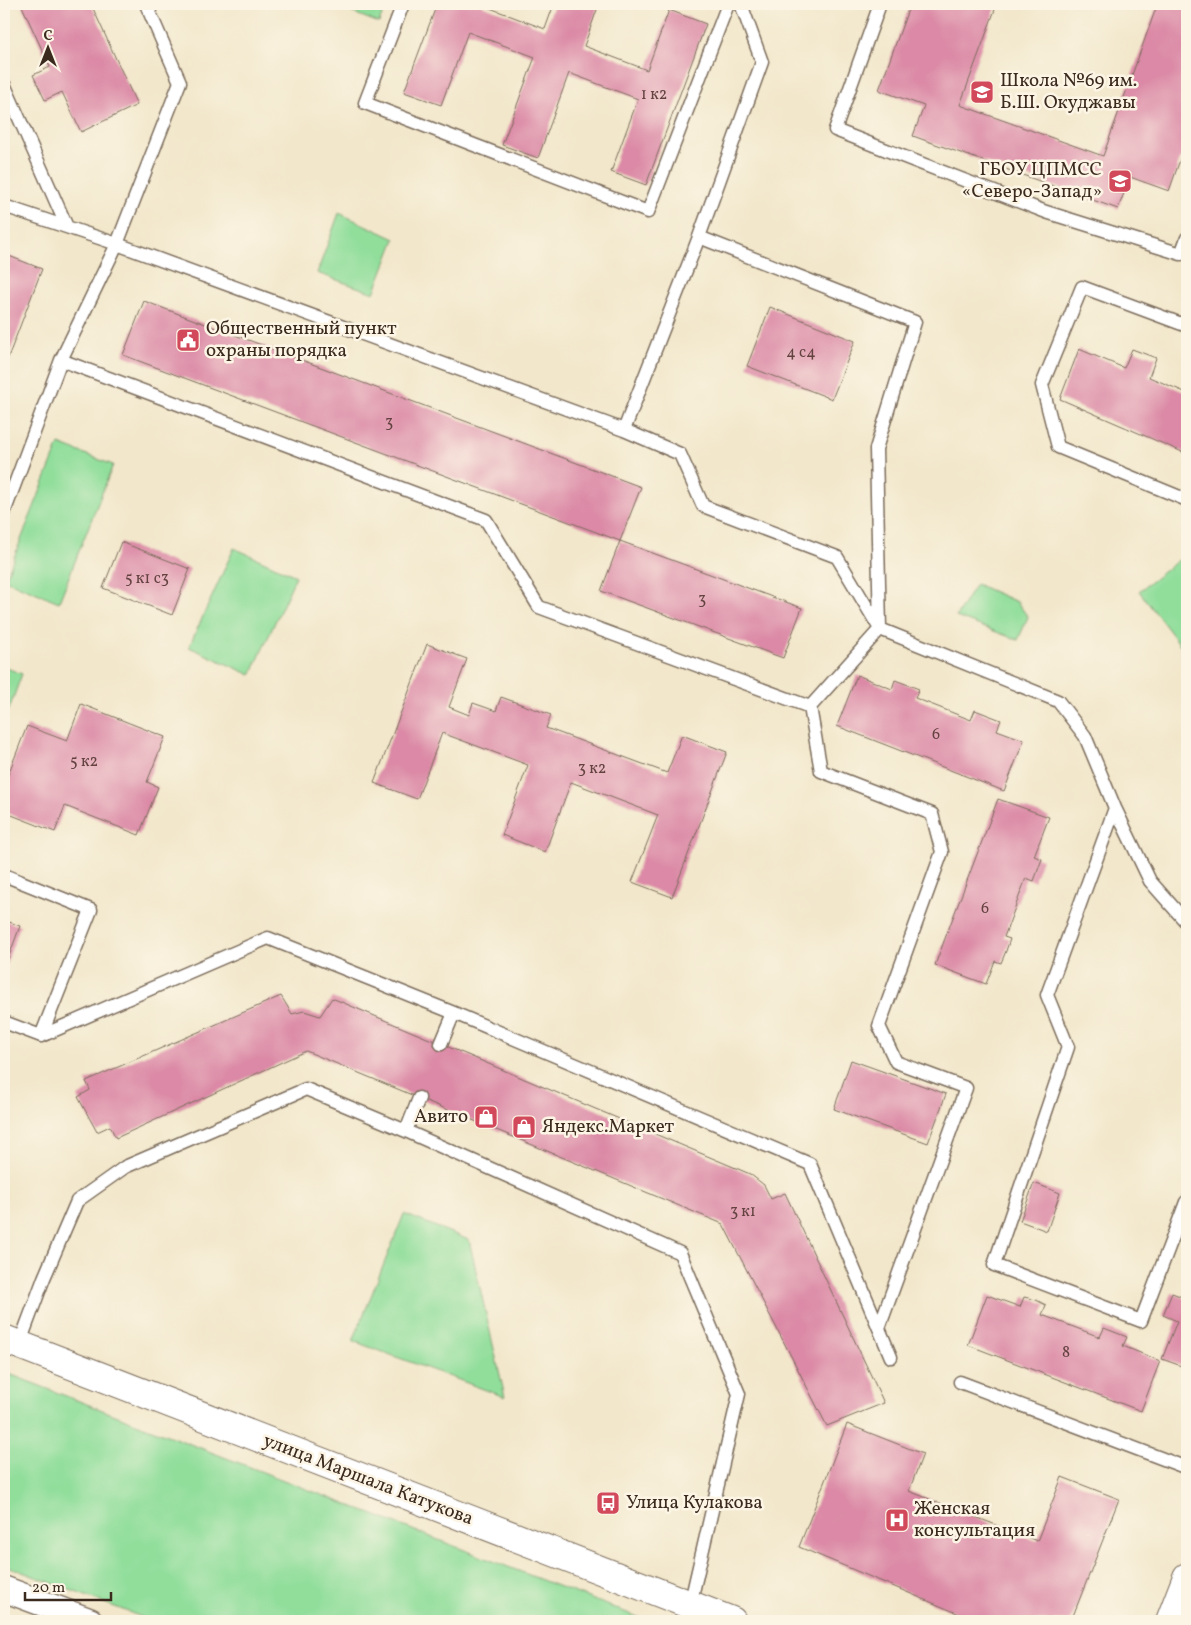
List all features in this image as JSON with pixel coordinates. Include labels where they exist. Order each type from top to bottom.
[{"type":"main road","name":"улица Маршала Катукова","points":[[12,1342],[732,1621]]},
{"type":"main road","points":[[1170,1621],[1187,1577]]},
{"type":"street","points":[[4,1589],[90,1621]]},
{"type":"lane","points":[[4,513],[61,360],[117,244],[180,82],[146,4]]},
{"type":"lane","points":[[403,4],[365,103],[648,212],[728,4]]},
{"type":"lane","points":[[624,430],[699,237],[762,62],[741,4]]},
{"type":"lane","points":[[880,4],[835,130],[1046,212],[1181,254],[1187,238]]},
{"type":"lane","points":[[4,84],[67,227]]},
{"type":"lane","points":[[4,206],[117,244],[624,430],[680,454],[703,506],[837,557],[880,629],[1058,701],[1085,736],[1115,808],[1150,881],[1187,923]]},
{"type":"lane","points":[[699,237],[915,322],[876,448],[880,629],[810,707]]},
{"type":"lane","points":[[1187,326],[1082,287],[1042,386],[1058,447],[1187,500]]},
{"type":"lane","points":[[61,360],[486,520],[539,608],[810,707]]},
{"type":"lane","points":[[810,707],[821,771],[932,814],[942,852],[879,1026],[896,1062],[966,1088],[879,1328]]},
{"type":"lane","points":[[1115,808],[1047,995],[1068,1047],[994,1265],[1141,1321],[1186,1202]]},
{"type":"lane","points":[[4,876],[91,910],[41,1036]]},
{"type":"lane","points":[[4,1022],[41,1036],[268,938],[454,1013],[810,1164],[891,1357]]},
{"type":"lane","points":[[441,1044],[454,1013]]},
{"type":"lane","points":[[12,1342],[44,1278],[77,1201],[125,1167],[306,1089],[406,1131],[680,1253],[739,1394],[690,1605]]},
{"type":"lane","points":[[406,1131],[419,1098]]},
{"type":"lane","points":[[960,1382],[1187,1468]]},
{"type":"green space","points":[[337,4],[386,4],[379,23],[336,6]]},
{"type":"green space","points":[[339,213],[395,239],[374,293],[317,273]]},
{"type":"green space","points":[[59,444],[113,465],[59,602],[5,580]]},
{"type":"green space","points":[[234,548],[296,576],[251,675],[189,647]]},
{"type":"green space","points":[[1180,559],[1187,569],[1187,654],[1139,591]]},
{"type":"green space","points":[[976,584],[1017,602],[1028,617],[1018,640],[956,617]]},
{"type":"green space","points":[[4,667],[22,674],[8,712],[4,711]]},
{"type":"green space","points":[[404,1214],[469,1240],[505,1397],[353,1341]]},
{"type":"green space","points":[[4,1372],[648,1621],[152,1621],[4,1565]]},
{"type":"building","points":[[21,4],[91,4],[137,105],[81,132],[62,92],[45,100],[33,75],[50,67]]},
{"type":"building","points":[[437,4],[482,4],[545,29],[554,4],[599,4],[584,46],[647,70],[669,10],[706,24],[646,185],[611,172],[638,99],[569,73],[538,158],[502,145],[535,57],[468,32],[441,105],[404,92]]},
{"type":"building","points":[[910,4],[997,4],[960,105],[1103,156],[1156,8],[1145,4],[1187,4],[1187,140],[1169,191],[1130,177],[1118,209],[913,136],[924,106],[879,90]]},
{"type":"building","points":[[4,254],[42,269],[4,368]]},
{"type":"building","points":[[144,301],[641,487],[620,541],[123,355]]},
{"type":"building","points":[[770,307],[855,341],[832,399],[747,366]]},
{"type":"building","points":[[1079,349],[1124,368],[1132,349],[1156,358],[1149,377],[1187,393],[1187,454],[1060,399]]},
{"type":"building","points":[[620,541],[802,608],[783,658],[601,591]]},
{"type":"building","points":[[121,542],[190,569],[172,615],[103,588]]},
{"type":"building","points":[[427,644],[467,659],[449,707],[469,715],[473,703],[496,711],[501,697],[551,715],[546,728],[667,773],[682,735],[727,752],[672,897],[632,882],[658,815],[571,782],[545,852],[502,835],[528,765],[442,733],[417,799],[374,783]]},
{"type":"building","points":[[857,675],[892,689],[895,680],[919,689],[915,698],[971,720],[975,710],[1001,720],[997,730],[1024,740],[1004,791],[837,726]]},
{"type":"building","points":[[81,704],[165,737],[147,782],[158,787],[139,835],[65,806],[55,832],[4,812],[4,785],[27,726],[67,741]]},
{"type":"building","points":[[998,799],[1049,817],[1034,856],[1042,859],[1034,881],[1026,878],[1004,937],[1010,939],[1006,951],[1001,963],[995,961],[986,984],[935,965]]},
{"type":"building","points":[[4,920],[20,926],[4,970]]},
{"type":"building","points":[[281,996],[292,1014],[304,1011],[320,1016],[332,998],[750,1174],[764,1185],[771,1199],[785,1193],[884,1403],[827,1426],[723,1224],[306,1051],[116,1138],[110,1126],[97,1132],[78,1097],[90,1090],[86,1081]]},
{"type":"building","points":[[851,1060],[946,1094],[928,1143],[834,1109]]},
{"type":"building","points":[[1034,1183],[1060,1193],[1047,1231],[1020,1221]]},
{"type":"building","points":[[1172,1293],[1185,1298],[1187,1293],[1187,1368],[1162,1359],[1177,1321],[1163,1315]]},
{"type":"building","points":[[987,1295],[1020,1307],[1024,1297],[1036,1300],[1046,1305],[1042,1315],[1100,1337],[1104,1328],[1127,1337],[1123,1346],[1160,1361],[1141,1411],[968,1345]]},
{"type":"building","name":"Женская консультация","points":[[847,1424],[923,1454],[909,1491],[1037,1541],[1062,1477],[1119,1499],[1071,1621],[976,1621],[799,1547]]},
{"type":"place","name":"Школа №69 им. Б.Ш. Окуджавы","points":[[982,92]]},
{"type":"place","name":"ГБОУ ЦПМСС «Северо-Запад»","points":[[1120,181]]},
{"type":"place","name":"Общественный пункт охраны порядка","points":[[188,340]]},
{"type":"place","name":"Авито","points":[[486,1117]]},
{"type":"place","name":"Яндекс.Маркет","points":[[524,1127]]},
{"type":"place","name":"Улица Кулакова","points":[[608,1503]]},
{"type":"place","name":"Женская консультация","points":[[897,1520]]}]
